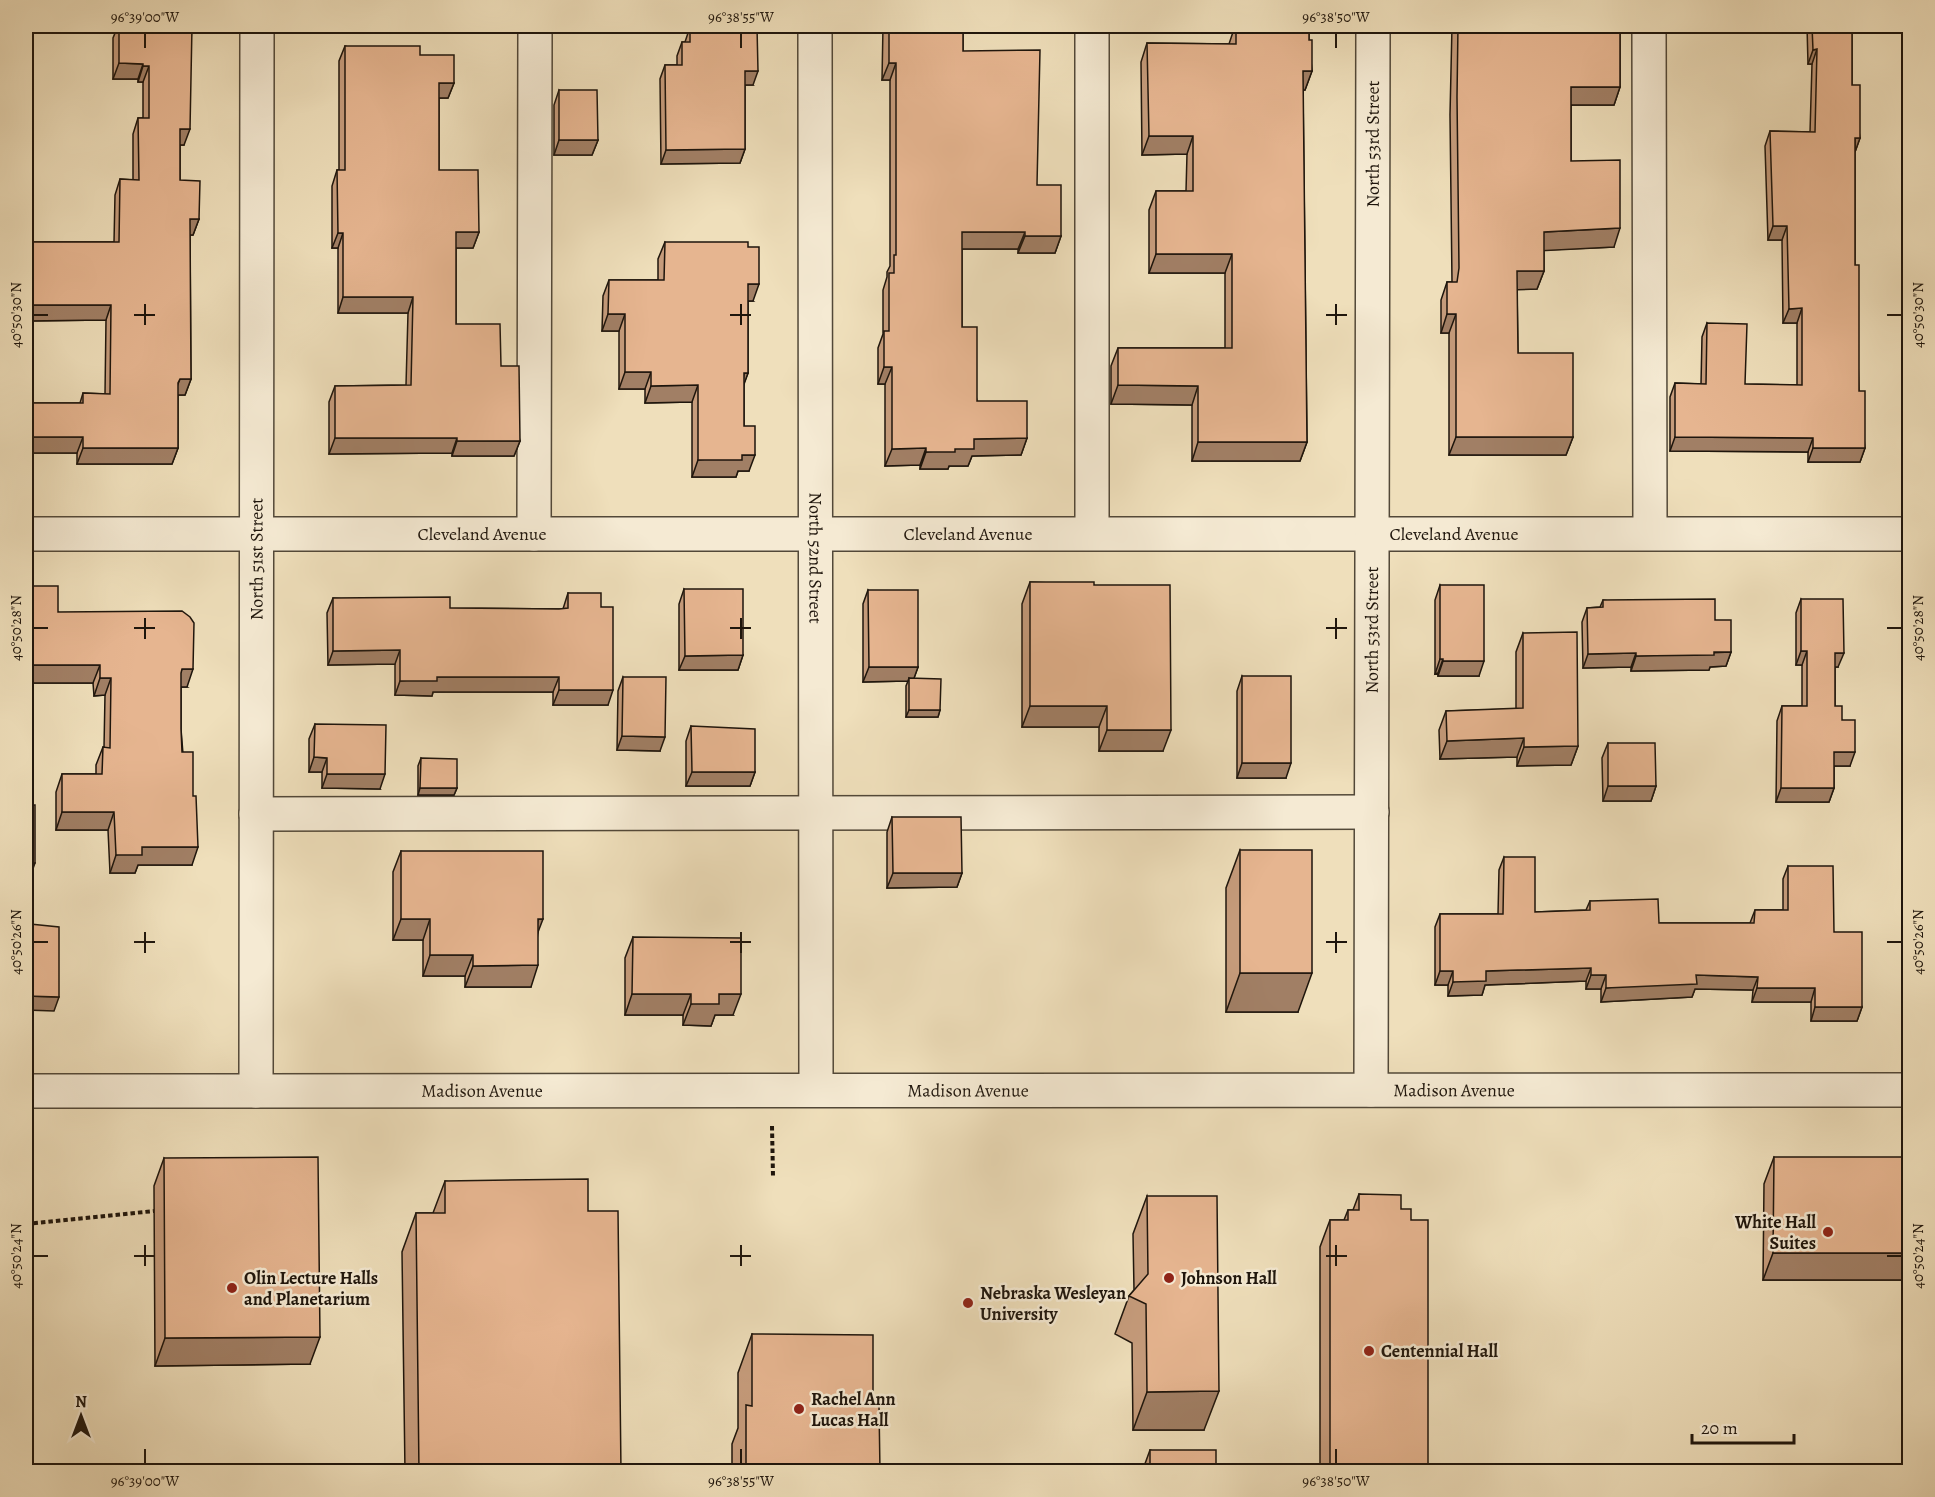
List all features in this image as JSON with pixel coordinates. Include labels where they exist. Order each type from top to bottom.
[{"type":"street","name":"North 51st Street","points":[[256,1091],[257,26]]},
{"type":"street","points":[[534,534],[535,26]]},
{"type":"street","name":"North 52nd Street","points":[[815,26],[816,1090]]},
{"type":"street","points":[[1092,26],[1092,532]]},
{"type":"street","name":"North 53rd Street","points":[[1371,1090],[1373,26]]},
{"type":"street","points":[[1649,26],[1650,533]]},
{"type":"street","name":"Cleveland Avenue","points":[[26,534],[1092,532],[1910,534]]},
{"type":"street","points":[[256,814],[1372,812]]},
{"type":"street","name":"Madison Avenue","points":[[26,1091],[1910,1090]]},
{"type":"path","points":[[772,1126],[772,1176]]},
{"type":"path","points":[[26,1224],[154,1211]]},
{"type":"building","points":[[119,26],[192,26],[190,129],[180,129],[180,180],[200,181],[199,219],[190,219],[191,379],[180,379],[178,383],[178,448],[83,448],[83,437],[26,437],[26,318],[28,318],[28,403],[83,403],[83,393],[110,394],[111,305],[31,305],[31,242],[119,242],[120,179],[139,180],[138,118],[149,118],[149,66],[119,63]]},
{"type":"building","points":[[889,26],[963,26],[963,51],[1040,50],[1037,185],[1061,185],[1061,236],[1025,236],[1025,232],[962,232],[962,327],[977,327],[977,401],[1027,401],[1027,438],[974,439],[974,449],[955,449],[955,452],[926,452],[926,448],[892,449],[892,367],[884,367],[884,331],[889,331],[889,273],[894,273],[894,255],[896,255],[896,63],[889,63]]},
{"type":"building","points":[[1236,26],[1309,26],[1309,40],[1312,40],[1312,71],[1303,71],[1307,442],[1198,442],[1198,386],[1118,385],[1118,348],[1232,348],[1232,254],[1156,254],[1156,191],[1193,191],[1193,136],[1149,136],[1147,43],[1236,44]]},
{"type":"building","points":[[1458,26],[1620,26],[1620,87],[1571,87],[1571,161],[1620,160],[1620,228],[1544,232],[1544,271],[1517,271],[1518,353],[1573,353],[1573,437],[1456,437],[1456,314],[1447,314],[1447,282],[1457,282],[1459,268]]},
{"type":"building","points":[[1812,26],[1852,26],[1852,85],[1860,85],[1860,138],[1855,138],[1855,265],[1859,265],[1859,391],[1865,391],[1865,448],[1813,448],[1813,438],[1675,437],[1675,383],[1706,384],[1707,323],[1747,324],[1745,384],[1802,385],[1802,308],[1789,309],[1787,226],[1773,226],[1770,131],[1815,132],[1817,49],[1813,50]]},
{"type":"building","points":[[690,27],[757,27],[758,71],[745,71],[745,149],[666,150],[665,65],[682,65],[682,42],[690,42]]},
{"type":"building","points":[[345,46],[420,46],[420,55],[454,55],[454,83],[439,83],[439,170],[478,170],[479,232],[456,232],[456,324],[500,324],[501,366],[519,366],[520,441],[457,441],[457,438],[335,438],[335,386],[411,385],[413,297],[343,297],[343,233],[338,233],[337,170],[345,170]]},
{"type":"building","points":[[559,90],[597,90],[598,140],[559,140]]},
{"type":"building","points":[[26,176],[29,176],[29,213],[26,213]]},
{"type":"building","points":[[665,242],[748,242],[748,247],[759,247],[759,284],[748,284],[748,373],[744,373],[744,426],[755,426],[755,455],[742,455],[742,460],[698,460],[698,385],[651,386],[651,372],[625,372],[625,314],[608,314],[609,280],[664,280]]},
{"type":"building","points":[[1030,582],[1170,585],[1171,730],[1107,730],[1107,706],[1030,706]]},
{"type":"building","points":[[1440,585],[1484,585],[1484,661],[1443,661],[1440,659]]},
{"type":"building","points":[[26,586],[58,586],[58,612],[182,611],[194,623],[193,669],[182,669],[181,673],[181,729],[182,752],[193,752],[193,796],[196,796],[198,847],[142,847],[142,855],[116,855],[114,812],[62,812],[62,774],[102,774],[103,747],[110,748],[111,678],[100,678],[100,665],[26,665]]},
{"type":"building","points":[[684,589],[743,589],[743,655],[685,656]]},
{"type":"building","points":[[868,590],[918,590],[918,667],[869,667]]},
{"type":"building","points":[[568,593],[601,593],[601,607],[613,607],[613,690],[559,690],[559,677],[437,677],[437,681],[400,681],[400,650],[333,651],[333,598],[450,597],[450,608],[559,609],[568,608]]},
{"type":"building","points":[[1715,599],[1715,620],[1731,620],[1731,652],[1714,652],[1714,655],[1588,654],[1587,608],[1603,607],[1603,600]]},
{"type":"building","points":[[1801,599],[1843,599],[1844,653],[1835,653],[1835,706],[1842,706],[1842,720],[1855,720],[1855,752],[1834,752],[1834,788],[1781,788],[1782,706],[1807,706],[1807,651],[1801,651]]},
{"type":"building","points":[[1577,632],[1578,746],[1524,747],[1524,738],[1447,741],[1446,711],[1523,708],[1523,633]]},
{"type":"building","points":[[1242,676],[1291,676],[1291,763],[1242,763]]},
{"type":"building","points":[[623,677],[666,677],[665,737],[622,736]]},
{"type":"building","points":[[909,678],[941,679],[940,710],[909,710]]},
{"type":"building","points":[[315,724],[386,725],[385,774],[327,774],[327,758],[314,757]]},
{"type":"building","points":[[691,726],[755,729],[755,772],[692,772]]},
{"type":"building","points":[[1608,743],[1655,743],[1656,786],[1608,786]]},
{"type":"building","points":[[421,758],[457,759],[457,788],[420,788]]},
{"type":"building","points":[[26,805],[35,805],[35,863],[26,863]]},
{"type":"building","points":[[892,817],[961,817],[962,873],[893,873]]},
{"type":"building","points":[[1240,850],[1312,850],[1312,973],[1240,973]]},
{"type":"building","points":[[401,851],[543,851],[543,919],[538,919],[538,965],[473,966],[473,955],[430,955],[430,919],[401,919]]},
{"type":"building","points":[[1504,857],[1535,857],[1535,912],[1590,910],[1590,901],[1658,899],[1659,923],[1754,923],[1755,910],[1788,910],[1788,866],[1833,866],[1834,932],[1862,932],[1862,1007],[1815,1007],[1815,988],[1757,988],[1758,977],[1696,975],[1697,984],[1606,988],[1606,975],[1591,975],[1591,968],[1486,971],[1486,981],[1453,982],[1453,971],[1440,971],[1440,914],[1503,914]]},
{"type":"building","points":[[30,924],[59,927],[59,997],[26,996],[26,928],[30,928]]},
{"type":"building","points":[[633,937],[741,938],[741,994],[719,994],[719,1004],[691,1004],[691,994],[632,994]]},
{"type":"building","name":"Olin Lecture Halls and Planetarium","points":[[318,1157],[320,1337],[165,1338],[164,1158]]},
{"type":"building","name":"White Hall Suites","points":[[1774,1157],[1910,1157],[1910,1253],[1773,1253]]},
{"type":"building","points":[[588,1179],[588,1211],[618,1211],[621,1472],[419,1472],[416,1213],[445,1213],[445,1181]]},
{"type":"building","name":"Centennial Hall","points":[[1359,1194],[1401,1195],[1401,1209],[1411,1209],[1411,1220],[1428,1220],[1428,1472],[1330,1472],[1330,1220],[1348,1220],[1348,1210],[1359,1210]]},
{"type":"building","name":"Johnson Hall","points":[[1147,1196],[1217,1196],[1219,1391],[1147,1392],[1146,1304],[1129,1296],[1148,1274]]},
{"type":"building","name":"Rachel Ann Lucas Hall","points":[[752,1334],[873,1335],[873,1405],[879,1406],[880,1472],[746,1472],[746,1405],[752,1406]]},
{"type":"building","points":[[1150,1450],[1216,1450],[1216,1472],[1150,1472]]},
{"type":"place","name":"White Hall Suites","points":[[1828,1232]]},
{"type":"place","name":"Johnson Hall","points":[[1169,1278]]},
{"type":"place","name":"Olin Lecture Halls and Planetarium","points":[[232,1288]]},
{"type":"place","name":"Nebraska Wesleyan University","points":[[968,1303]]},
{"type":"place","name":"Centennial Hall","points":[[1369,1351]]},
{"type":"place","name":"Rachel Ann Lucas Hall","points":[[799,1409]]}]
